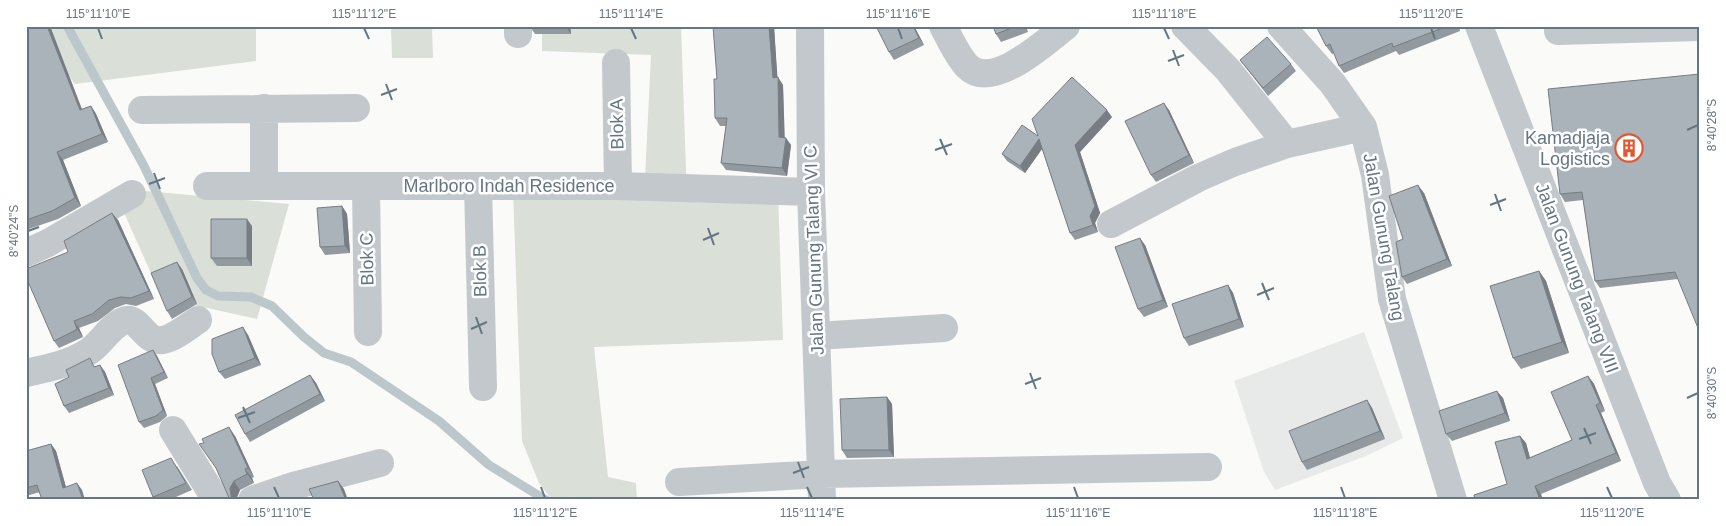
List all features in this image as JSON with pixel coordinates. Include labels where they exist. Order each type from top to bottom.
[{"type":"street","name":"Jalan Gunung Talang VI C","points":[[810,26],[811,192],[822,487]]},
{"type":"street","points":[[943,26],[967,66],[979,74],[988,75],[1022,59],[1066,26]]},
{"type":"street","points":[[1185,26],[1228,70],[1287,144]]},
{"type":"street","name":"Jalan Gunung Talang","points":[[1282,26],[1333,84],[1363,127],[1375,175],[1392,299],[1453,500]]},
{"type":"street","name":"Jalan Gunung Talang VIII","points":[[1479,26],[1656,483],[1667,500]]},
{"type":"street","points":[[1558,31],[1700,27]]},
{"type":"street","name":"Blok A","points":[[616,63],[618,186]]},
{"type":"street","points":[[264,108],[264,186]]},
{"type":"street","points":[[142,110],[356,108]]},
{"type":"street","points":[[1111,224],[1198,178],[1287,144],[1363,127]]},
{"type":"street","name":"Marlboro Indah Residence","points":[[207,186],[618,186],[811,192]]},
{"type":"street","name":"Blok C","points":[[366,186],[368,332]]},
{"type":"street","name":"Blok B","points":[[478,186],[483,387]]},
{"type":"street","points":[[26,253],[48,243],[132,194]]},
{"type":"street","points":[[26,373],[65,364],[89,351],[118,324],[127,319],[132,320],[147,336],[158,340],[170,337],[198,320]]},
{"type":"street","points":[[817,336],[944,328]]},
{"type":"street","points":[[173,430],[216,500]]},
{"type":"street","points":[[252,500],[293,486],[380,463]]},
{"type":"street","points":[[679,482],[822,487],[1208,467]]},
{"type":"shaded area","points":[[32,26],[256,26],[256,61],[75,84]]},
{"type":"shaded area","points":[[391,26],[432,26],[433,58],[392,58]]},
{"type":"shaded area","points":[[542,26],[681,26],[687,198],[778,192],[783,340],[594,347],[608,477],[636,483],[637,500],[552,500],[539,483],[522,441],[513,190],[644,199],[651,55],[542,51]]},
{"type":"shaded area","points":[[113,188],[289,204],[257,319],[162,298]]},
{"type":"shaded area","points":[[1364,332],[1403,438],[1366,456],[1275,490],[1264,472],[1234,381]]},
{"type":"building","points":[[26,26],[47,26],[80,110],[91,106],[102,134],[57,152],[75,198],[52,211],[26,220]]},
{"type":"building","points":[[531,26],[566,26],[566,27],[531,28]]},
{"type":"building","points":[[713,26],[769,26],[773,78],[778,77],[779,137],[786,138],[782,168],[721,163],[727,118],[715,118],[714,79],[717,79]]},
{"type":"building","points":[[876,26],[913,26],[919,38],[889,52]]},
{"type":"building","points":[[993,26],[1017,26],[996,34]]},
{"type":"building","points":[[1316,26],[1448,26],[1393,47],[1392,43],[1339,66],[1330,44],[1326,46]]},
{"type":"building","points":[[1267,37],[1291,64],[1263,88],[1240,60]]},
{"type":"building","name":"Kamadjaja Logistics","points":[[1700,74],[1700,333],[1675,272],[1595,281],[1582,192],[1560,194],[1548,89]]},
{"type":"building","points":[[1072,77],[1107,110],[1075,145],[1095,206],[1090,216],[1093,225],[1070,233],[1039,139],[1020,166],[1002,154],[1022,125],[1038,136],[1032,119]]},
{"type":"building","points":[[1164,103],[1189,155],[1151,175],[1125,121]]},
{"type":"building","points":[[1418,185],[1447,259],[1402,277],[1396,242],[1403,239],[1389,196]]},
{"type":"building","points":[[342,206],[345,246],[320,247],[317,208]]},
{"type":"building","points":[[112,213],[149,291],[131,298],[121,297],[109,300],[92,314],[74,321],[77,329],[54,341],[26,277],[26,269],[68,252],[64,241]]},
{"type":"building","points":[[211,219],[247,219],[247,258],[211,258]]},
{"type":"building","points":[[1140,238],[1163,300],[1138,309],[1115,247]]},
{"type":"building","points":[[177,262],[192,297],[167,311],[151,273]]},
{"type":"building","points":[[1539,271],[1562,342],[1513,358],[1490,286]]},
{"type":"building","points":[[1228,285],[1239,319],[1184,338],[1172,304]]},
{"type":"building","points":[[243,327],[255,358],[219,372],[212,354],[212,339]]},
{"type":"building","points":[[153,350],[164,372],[151,378],[163,410],[156,416],[139,422],[118,365]]},
{"type":"building","points":[[90,358],[94,367],[100,365],[109,388],[64,406],[55,384],[69,377],[66,370]]},
{"type":"building","points":[[310,375],[320,394],[245,434],[235,415]]},
{"type":"building","points":[[1588,376],[1600,403],[1596,405],[1616,453],[1535,486],[1540,500],[1475,500],[1474,495],[1507,484],[1495,442],[1520,436],[1527,459],[1572,440],[1551,392]]},
{"type":"building","points":[[1497,391],[1505,413],[1446,434],[1439,411]]},
{"type":"building","points":[[887,397],[889,450],[842,450],[840,399]]},
{"type":"building","points":[[1367,400],[1380,431],[1302,462],[1289,431]]},
{"type":"building","points":[[229,427],[248,468],[245,469],[247,474],[234,481],[230,488],[233,500],[230,500],[216,468],[199,444],[204,443],[202,439]]},
{"type":"building","points":[[51,444],[63,488],[77,483],[83,500],[42,500],[37,485],[26,488],[26,451]]},
{"type":"building","points":[[171,458],[186,483],[153,497],[142,470]]},
{"type":"building","points":[[338,481],[346,500],[314,500],[309,489]]},
{"type":"waterway","points":[[67,26],[144,166],[197,278],[206,290],[218,296],[251,297],[272,306],[304,337],[324,353],[351,362],[439,421],[489,465],[546,500]]},
{"type":"place","name":"Kamadjaja Logistics","points":[[1629,148]]}]
